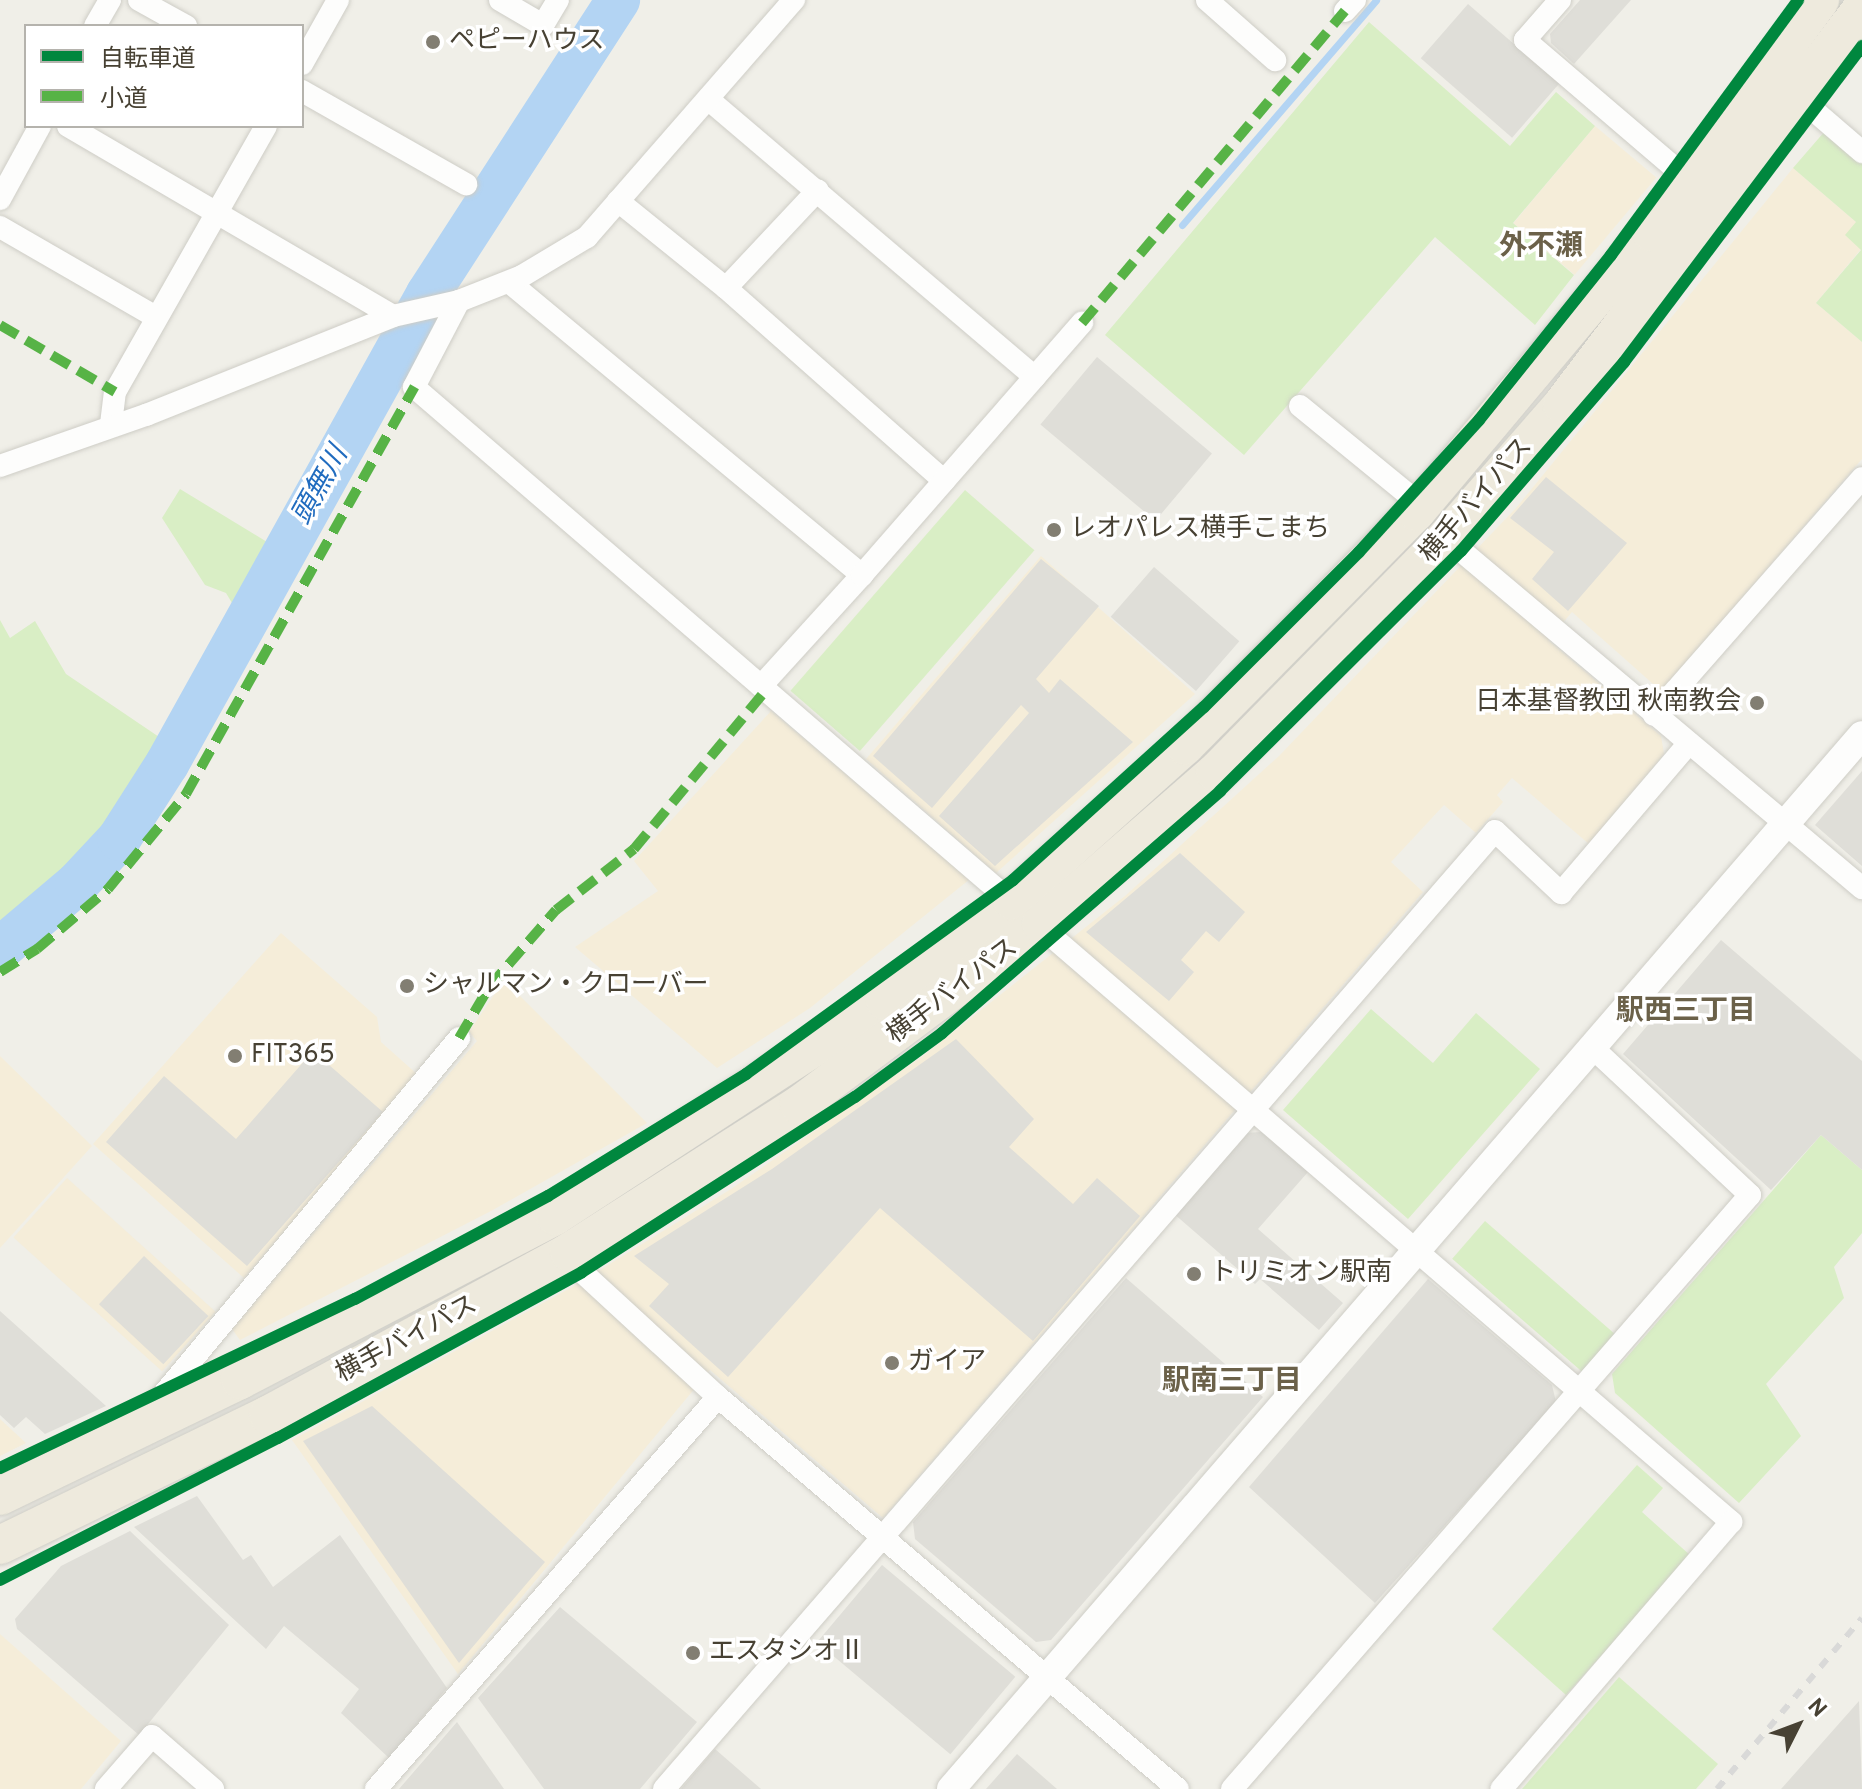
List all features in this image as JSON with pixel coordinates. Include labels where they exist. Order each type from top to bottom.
[{"type":"highway","name":"横手バイパス","points":[[0,1496],[555,1216],[1026,912],[1422,506],[1534,377],[1689,180],[1820,0]]},
{"type":"highway","name":"横手バイパス","points":[[0,1545],[268,1415],[569,1252],[799,1105],[1026,912],[1215,773],[1446,538],[1562,405],[1862,9]]},
{"type":"street","points":[[96,24],[110,0]]},
{"type":"street","points":[[139,0],[182,24]]},
{"type":"street","points":[[304,60],[338,0]]},
{"type":"street","points":[[500,0],[543,25],[558,0]]},
{"type":"street","points":[[0,466],[111,424],[146,415],[393,316],[459,301],[509,282],[587,237],[794,0]]},
{"type":"street","points":[[1207,0],[1275,60]]},
{"type":"street","points":[[1560,0],[1525,40],[1689,180]]},
{"type":"street","points":[[304,92],[466,184]]},
{"type":"street","points":[[1797,96],[1862,152]]},
{"type":"street","points":[[708,99],[1035,377]]},
{"type":"street","points":[[0,199],[39,128]]},
{"type":"street","points":[[72,128],[217,209],[393,316]]},
{"type":"street","points":[[111,424],[115,392],[265,128]]},
{"type":"street","points":[[726,288],[818,190]]},
{"type":"street","points":[[618,201],[726,288],[944,481]]},
{"type":"street","points":[[0,227],[156,317]]},
{"type":"street","points":[[509,282],[862,575]]},
{"type":"street","points":[[459,301],[414,387],[1421,1251],[1731,1522],[1501,1789]]},
{"type":"street","points":[[761,686],[1082,323]]},
{"type":"street","points":[[1300,406],[1422,506]]},
{"type":"street","points":[[1654,715],[1862,478]]},
{"type":"street","points":[[1446,538],[1862,888]]},
{"type":"street","points":[[951,1789],[1421,1251],[1592,1047],[1862,735]]},
{"type":"street","points":[[664,1789],[1495,831],[1561,893],[1689,743]]},
{"type":"street","points":[[134,1431],[459,1038]]},
{"type":"street","points":[[1232,1789],[1750,1195],[1592,1047]]},
{"type":"street","points":[[569,1252],[582,1272],[718,1397],[1178,1789]]},
{"type":"street","points":[[376,1789],[718,1397]]},
{"type":"street","points":[[106,1789],[152,1736],[213,1789]]},
{"type":"shaded area","points":[[1580,0],[1631,0],[1574,64],[1551,43],[1550,34]]},
{"type":"shaded area","points":[[1468,4],[1559,83],[1512,138],[1421,58]]},
{"type":"shaded area","points":[[1595,126],[1656,177],[1575,275],[1513,223]]},
{"type":"shaded area","points":[[1793,168],[1856,222],[1861,249],[1816,303],[1862,342],[1862,459],[1661,691],[1572,612],[1548,640],[1661,736],[1664,754],[1589,844],[1512,778],[1497,795],[1503,802],[1476,833],[1444,805],[1391,862],[1423,892],[883,1518],[710,1370],[458,1674],[292,1440],[574,1286],[731,1189],[923,1056],[1125,896],[1279,756],[1516,508]]},
{"type":"shaded area","points":[[1097,357],[1212,453],[1155,521],[1040,424]]},
{"type":"shaded area","points":[[1546,477],[1627,543],[1568,611],[1532,579],[1554,552],[1510,518]]},
{"type":"shaded area","points":[[1041,556],[1195,694],[996,873],[866,759]]},
{"type":"shaded area","points":[[1041,559],[1099,606],[1036,679],[1049,693],[1060,679],[1133,742],[995,866],[939,816],[1029,713],[1021,705],[932,808],[873,756]]},
{"type":"shaded area","points":[[1154,567],[1239,641],[1196,691],[1111,617]]},
{"type":"shaded area","points":[[771,711],[970,879],[810,1008],[717,1068],[575,947],[658,891],[634,861]]},
{"type":"shaded area","points":[[1862,771],[1862,866],[1815,825]]},
{"type":"shaded area","points":[[1180,853],[1245,912],[1219,942],[1206,931],[1181,960],[1194,972],[1169,1001],[1086,932]]},
{"type":"shaded area","points":[[281,933],[377,1017],[381,1042],[418,1075],[244,1278],[93,1144]]},
{"type":"shaded area","points":[[1721,940],[1862,1061],[1862,1170],[1821,1135],[1771,1190],[1623,1054]]},
{"type":"shaded area","points":[[504,980],[647,1123],[491,1211],[240,1340],[232,1329],[477,1041],[469,1032]]},
{"type":"shaded area","points":[[956,1039],[1034,1119],[1009,1147],[1073,1204],[1097,1178],[1140,1216],[1033,1341],[880,1208],[728,1377],[649,1306],[669,1284],[634,1256],[772,1169]]},
{"type":"shaded area","points":[[313,1051],[383,1112],[247,1266],[106,1142],[164,1076],[236,1139]]},
{"type":"shaded area","points":[[0,1056],[92,1146],[0,1248]]},
{"type":"shaded area","points":[[1262,1132],[1308,1172],[1258,1229],[1343,1303],[1319,1330],[1260,1279],[1255,1284],[1173,1213],[1243,1133]]},
{"type":"shaded area","points":[[67,1178],[216,1312],[162,1371],[13,1237]]},
{"type":"shaded area","points":[[144,1256],[208,1316],[163,1364],[99,1304]]},
{"type":"shaded area","points":[[1126,1278],[1263,1397],[1051,1640],[1036,1642],[915,1539],[913,1522]]},
{"type":"shaded area","points":[[1428,1279],[1552,1385],[1556,1402],[1375,1603],[1249,1487]]},
{"type":"shaded area","points":[[0,1311],[106,1406],[45,1434],[26,1417],[14,1428],[0,1415]]},
{"type":"shaded area","points":[[372,1406],[545,1562],[459,1663],[303,1441]]},
{"type":"shaded area","points":[[0,1419],[26,1443],[0,1456]]},
{"type":"shaded area","points":[[197,1496],[243,1560],[251,1555],[273,1587],[340,1535],[447,1688],[389,1758],[341,1713],[359,1689],[284,1626],[266,1649],[134,1527]]},
{"type":"shaded area","points":[[130,1531],[229,1625],[139,1735],[17,1629],[15,1619],[61,1566]]},
{"type":"shaded area","points":[[882,1565],[1015,1677],[950,1754],[817,1642]]},
{"type":"shaded area","points":[[560,1607],[697,1722],[640,1789],[544,1789],[478,1698]]},
{"type":"shaded area","points":[[0,1634],[121,1741],[81,1789],[0,1789]]},
{"type":"shaded area","points":[[1859,1701],[1862,1789],[1781,1789],[1782,1788]]},
{"type":"shaded area","points":[[457,1722],[504,1789],[399,1789]]},
{"type":"shaded area","points":[[715,1749],[761,1789],[681,1789]]},
{"type":"shaded area","points":[[1017,1754],[1057,1789],[986,1789]]},
{"type":"green space","points":[[1369,22],[1510,146],[1556,92],[1595,126],[1513,223],[1574,275],[1535,325],[1435,237],[1244,455],[1105,335]]},
{"type":"green space","points":[[1825,131],[1862,162],[1862,342],[1816,303],[1861,250],[1845,235],[1856,222],[1793,168]]},
{"type":"green space","points":[[180,489],[272,545],[238,613],[226,593],[205,585],[162,518]]},
{"type":"green space","points":[[965,490],[1034,550],[860,751],[790,691]]},
{"type":"green space","points":[[0,620],[10,638],[35,621],[66,674],[165,741],[120,818],[0,931]]},
{"type":"green space","points":[[1371,1009],[1433,1063],[1476,1013],[1540,1069],[1408,1219],[1283,1110]]},
{"type":"green space","points":[[1821,1135],[1862,1170],[1862,1233],[1834,1267],[1844,1298],[1766,1384],[1801,1436],[1739,1503],[1615,1393],[1612,1374]]},
{"type":"green space","points":[[1485,1221],[1616,1335],[1584,1373],[1452,1259]]},
{"type":"green space","points":[[1637,1465],[1663,1488],[1642,1512],[1691,1556],[1566,1695],[1492,1629]]},
{"type":"green space","points":[[1619,1677],[1718,1764],[1696,1789],[1522,1789]]},
{"type":"waterway","name":"頭無川","points":[[0,949],[77,884],[119,839],[167,764],[428,294],[618,0]]},
{"type":"waterway","points":[[1182,225],[1376,0]]},
{"type":"railway","points":[[1717,1789],[1862,1618]]},
{"type":"marked path","points":[[1082,323],[1345,11]]},
{"type":"marked path","points":[[0,325],[115,392]]},
{"type":"marked path","points":[[0,972],[37,949],[108,889],[186,794],[414,387]]},
{"type":"marked path","points":[[459,1038],[489,987],[556,910],[634,849],[766,690]]},
{"type":"cycle path","points":[[0,1468],[355,1299],[548,1196],[746,1074],[1013,880],[1204,707],[1359,552],[1479,420],[1611,255],[1798,0]]},
{"type":"cycle path","points":[[0,1580],[278,1438],[582,1272],[855,1097],[942,1033],[1220,791],[1461,551],[1624,362],[1862,46]]},
{"type":"place","name":"ペピーハウス","points":[[433,42]]},
{"type":"place","name":"レオパレス横手こまち","points":[[1054,530]]},
{"type":"place","name":"日本基督教団 秋南教会","points":[[1757,703]]},
{"type":"place","name":"シャルマン・クローバー","points":[[407,986]]},
{"type":"place","name":"FIT365","points":[[235,1056]]},
{"type":"place","name":"トリミオン駅南","points":[[1194,1274]]},
{"type":"place","name":"ガイア","points":[[892,1363]]},
{"type":"place","name":"エスタシオⅡ","points":[[693,1653]]},
{"type":"district","name":"外不瀬","points":[[1541,247]]},
{"type":"district","name":"駅西三丁目","points":[[1686,1012]]},
{"type":"district","name":"駅南三丁目","points":[[1232,1382]]}]
